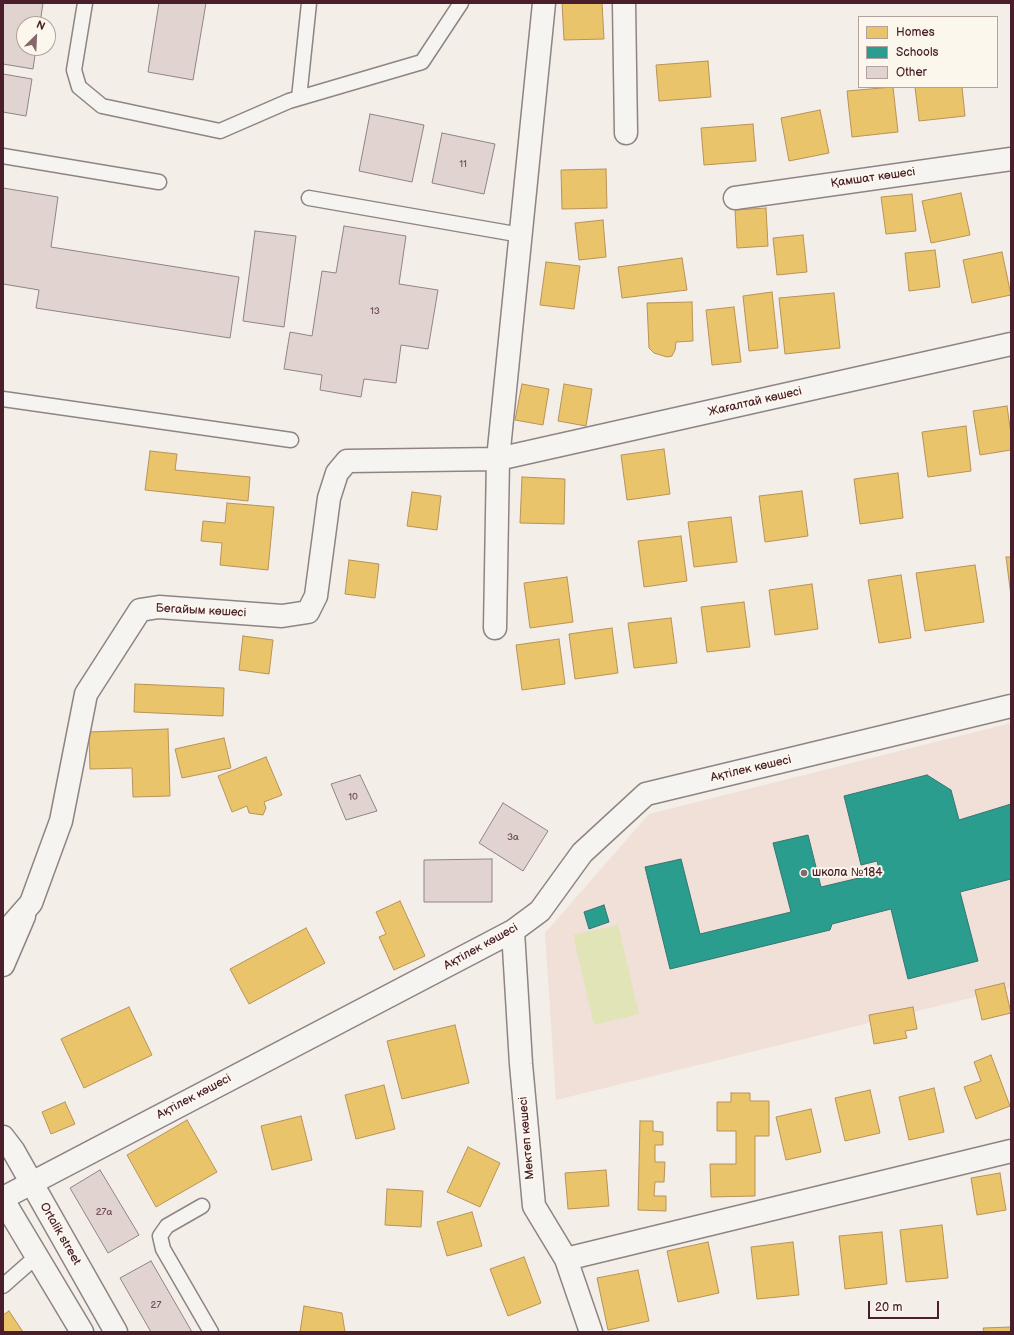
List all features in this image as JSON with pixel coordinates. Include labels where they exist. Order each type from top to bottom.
[{"type":"street","points":[[495,628],[498,459],[522,235],[544,3]]},
{"type":"street","points":[[624,3],[626,133]]},
{"type":"street","name":"Қамшат көшесі","points":[[734,198],[1011,159]]},
{"type":"street","name":"Жағалтай көшесі","points":[[498,459],[1011,344]]},
{"type":"street","name":"Бегайым көшесі","points":[[3,932],[10,927],[31,902],[61,821],[86,694],[140,610],[159,607],[282,616],[308,612],[316,596],[330,498],[336,473],[347,461],[498,459]]},
{"type":"street","name":"Ақтілек көшесі","points":[[3,1199],[31,1182],[513,932],[540,911],[582,853],[646,794],[1011,706]]},
{"type":"street","points":[[3,965],[31,902]]},
{"type":"street","name":"Мектеп көшесі","points":[[513,932],[521,1064],[534,1206],[566,1259],[590,1332]]},
{"type":"street","name":"Ortalik street","points":[[3,1137],[13,1150],[116,1332]]},
{"type":"street","points":[[566,1259],[1011,1151]]},
{"type":"street","points":[[3,1199],[82,1332]]},
{"type":"lane","points":[[85,3],[74,70],[79,87],[102,106],[220,131],[299,98],[422,62],[460,3]]},
{"type":"lane","points":[[299,98],[308,3]]},
{"type":"lane","points":[[3,156],[159,182]]},
{"type":"lane","points":[[309,198],[522,235]]},
{"type":"lane","points":[[3,399],[291,440]]},
{"type":"lane","points":[[202,1206],[167,1226],[160,1236],[163,1249],[210,1332]]},
{"type":"lane","points":[[3,1286],[37,1256]]},
{"type":"shaded area","name":"школа №184","points":[[1011,723],[1011,988],[556,1100],[545,933],[649,814]]},
{"type":"green space","points":[[618,925],[639,1014],[594,1025],[573,935]]},
{"type":"building: Homes","points":[[562,3],[602,3],[604,39],[564,40]]},
{"type":"building: Homes","points":[[708,61],[711,97],[659,101],[656,65]]},
{"type":"building: Homes","points":[[893,88],[898,132],[852,137],[847,91]]},
{"type":"building: Homes","points":[[915,88],[962,88],[965,116],[919,121]]},
{"type":"building: Homes","points":[[820,110],[829,153],[789,161],[781,118]]},
{"type":"building: Homes","points":[[753,124],[756,161],[704,165],[701,128]]},
{"type":"building: Homes","points":[[606,169],[607,208],[562,209],[561,170]]},
{"type":"building: Homes","points":[[961,193],[970,235],[931,243],[922,201]]},
{"type":"building: Homes","points":[[912,194],[916,231],[886,234],[881,197]]},
{"type":"building: Homes","points":[[766,208],[768,246],[737,248],[735,210]]},
{"type":"building: Homes","points":[[603,220],[606,257],[579,260],[575,223]]},
{"type":"building: Homes","points":[[803,235],[807,272],[777,275],[773,238]]},
{"type":"building: Homes","points":[[935,250],[940,287],[909,291],[905,253]]},
{"type":"building: Homes","points":[[1002,252],[1011,295],[972,303],[963,260]]},
{"type":"building: Homes","points":[[682,258],[687,290],[622,298],[618,267]]},
{"type":"building: Homes","points":[[546,262],[580,266],[574,309],[540,305]]},
{"type":"building: Homes","points":[[772,292],[778,348],[749,351],[743,296]]},
{"type":"building: Homes","points":[[834,293],[840,348],[785,354],[779,298]]},
{"type":"building: Homes","points":[[692,302],[693,341],[676,342],[675,350],[672,356],[667,357],[654,353],[649,348],[647,303]]},
{"type":"building: Homes","points":[[734,307],[741,362],[712,365],[706,310]]},
{"type":"building: Homes","points":[[522,384],[549,389],[543,425],[515,420]]},
{"type":"building: Homes","points":[[564,384],[592,389],[586,426],[558,421]]},
{"type":"building: Homes","points":[[1007,406],[1011,434],[1011,450],[980,455],[973,411]]},
{"type":"building: Homes","points":[[966,426],[971,471],[928,477],[922,432]]},
{"type":"building: Homes","points":[[664,449],[670,494],[627,500],[621,455]]},
{"type":"building: Homes","points":[[150,451],[177,454],[175,470],[250,477],[248,501],[145,490]]},
{"type":"building: Homes","points":[[898,473],[903,518],[860,524],[854,479]]},
{"type":"building: Homes","points":[[522,477],[565,479],[564,524],[520,523]]},
{"type":"building: Homes","points":[[802,491],[808,536],[765,542],[759,496]]},
{"type":"building: Homes","points":[[412,492],[441,496],[437,530],[407,526]]},
{"type":"building: Homes","points":[[227,503],[274,507],[268,570],[220,565],[222,543],[201,541],[203,521],[225,523]]},
{"type":"building: Homes","points":[[731,517],[737,562],[694,567],[688,522]]},
{"type":"building: Homes","points":[[681,536],[687,581],[644,587],[638,541]]},
{"type":"building: Homes","points":[[1006,557],[1011,557],[1011,596]]},
{"type":"building: Homes","points":[[349,560],[379,564],[375,598],[345,594]]},
{"type":"building: Homes","points":[[975,565],[984,622],[925,631],[916,573]]},
{"type":"building: Homes","points":[[901,575],[911,638],[879,643],[868,580]]},
{"type":"building: Homes","points":[[567,577],[573,622],[530,628],[524,583]]},
{"type":"building: Homes","points":[[812,584],[818,629],[775,635],[769,590]]},
{"type":"building: Homes","points":[[744,602],[750,647],[707,652],[701,607]]},
{"type":"building: Homes","points":[[671,618],[677,663],[634,668],[628,623]]},
{"type":"building: Homes","points":[[612,628],[618,673],[575,679],[569,634]]},
{"type":"building: Homes","points":[[243,636],[273,640],[269,674],[239,670]]},
{"type":"building: Homes","points":[[559,639],[565,684],[522,690],[516,645]]},
{"type":"building: Homes","points":[[135,684],[224,688],[223,716],[134,712]]},
{"type":"building: Homes","points":[[168,729],[170,796],[133,797],[132,768],[90,769],[89,732]]},
{"type":"building: Homes","points":[[224,738],[231,768],[182,778],[175,749]]},
{"type":"building: Homes","points":[[266,757],[282,795],[264,802],[266,808],[263,815],[249,813],[247,806],[232,812],[218,776]]},
{"type":"building: Homes","points":[[400,901],[425,956],[394,970],[379,937],[386,934],[376,912]]},
{"type":"building: Homes","points":[[306,928],[325,963],[249,1004],[230,969]]},
{"type":"building: Homes","points":[[1004,983],[1011,1013],[982,1020],[975,990]]},
{"type":"building: Homes","points":[[129,1007],[152,1055],[84,1088],[61,1039]]},
{"type":"building: Homes","points":[[913,1007],[917,1029],[905,1031],[907,1038],[874,1044],[869,1015]]},
{"type":"building: Homes","points":[[455,1025],[469,1083],[402,1099],[387,1041]]},
{"type":"building: Homes","points":[[991,1055],[1010,1106],[976,1119],[964,1087],[981,1081],[974,1062]]},
{"type":"building: Homes","points":[[384,1085],[395,1129],[356,1139],[345,1095]]},
{"type":"building: Homes","points":[[934,1088],[944,1132],[909,1140],[899,1097]]},
{"type":"building: Homes","points":[[870,1090],[880,1133],[845,1141],[835,1098]]},
{"type":"building: Homes","points":[[731,1093],[750,1093],[750,1101],[769,1101],[769,1136],[755,1136],[755,1196],[711,1197],[710,1164],[736,1164],[736,1131],[717,1131],[717,1102],[731,1102]]},
{"type":"building: Homes","points":[[65,1102],[75,1124],[51,1134],[42,1112]]},
{"type":"building: Homes","points":[[811,1109],[821,1152],[786,1160],[776,1117]]},
{"type":"building: Homes","points":[[301,1116],[312,1160],[272,1170],[261,1126]]},
{"type":"building: Homes","points":[[187,1120],[217,1172],[156,1207],[127,1155]]},
{"type":"building: Homes","points":[[640,1121],[653,1121],[653,1131],[663,1132],[663,1145],[655,1145],[655,1162],[665,1162],[664,1182],[655,1182],[654,1196],[666,1196],[666,1211],[638,1210]]},
{"type":"building: Homes","points":[[468,1147],[500,1163],[480,1207],[447,1192]]},
{"type":"building: Homes","points":[[606,1170],[609,1206],[568,1209],[565,1173]]},
{"type":"building: Homes","points":[[1000,1173],[1006,1210],[977,1215],[971,1178]]},
{"type":"building: Homes","points":[[387,1189],[423,1191],[421,1227],[385,1225]]},
{"type":"building: Homes","points":[[472,1212],[482,1246],[447,1256],[437,1222]]},
{"type":"building: Homes","points":[[942,1225],[948,1278],[906,1282],[900,1230]]},
{"type":"building: Homes","points":[[882,1232],[887,1284],[845,1289],[839,1236]]},
{"type":"building: Homes","points":[[708,1242],[719,1293],[678,1302],[667,1251]]},
{"type":"building: Homes","points":[[793,1242],[799,1295],[757,1299],[751,1247]]},
{"type":"building: Homes","points":[[524,1257],[541,1303],[508,1316],[490,1269]]},
{"type":"building: Homes","points":[[638,1270],[649,1321],[608,1330],[597,1278]]},
{"type":"building: Homes","points":[[304,1306],[342,1313],[345,1332],[300,1332]]},
{"type":"building: Homes","points":[[9,1311],[23,1332],[3,1332],[3,1315]]},
{"type":"building: Homes","points":[[1011,1327],[1011,1332],[984,1332],[983,1328]]},
{"type":"building: Schools","points":[[927,775],[951,790],[959,820],[1011,804],[1011,879],[960,892],[978,961],[908,979],[891,909],[832,924],[830,930],[670,969],[645,867],[681,859],[700,934],[791,912],[773,843],[808,835],[821,887],[880,873],[877,861],[861,865],[844,796]]},
{"type":"building: Schools","points":[[604,905],[609,922],[589,929],[584,912]]},
{"type":"building: Other","points":[[3,3],[43,3],[41,16],[16,16],[16,56],[35,56],[33,69],[3,64]]},
{"type":"building: Other","points":[[159,3],[206,3],[193,80],[148,72]]},
{"type":"building: Other","points":[[3,74],[32,79],[26,116],[3,112]]},
{"type":"building: Other","points":[[370,114],[424,125],[412,182],[359,171]]},
{"type":"building: Other","points":[[442,133],[495,144],[484,194],[432,183]]},
{"type":"building: Other","points":[[3,188],[58,197],[51,247],[239,277],[230,338],[36,308],[39,290],[3,284]]},
{"type":"building: Other","points":[[344,226],[406,236],[399,284],[438,290],[428,349],[401,345],[396,383],[364,379],[361,397],[320,390],[322,375],[284,369],[290,332],[312,336],[322,271],[336,273]]},
{"type":"building: Other","points":[[255,231],[296,236],[284,327],[243,321]]},
{"type":"building: Other","points":[[360,775],[377,811],[346,820],[331,784]]},
{"type":"building: Other","points":[[503,803],[548,831],[523,871],[479,843]]},
{"type":"building: Other","points":[[492,859],[492,902],[424,902],[424,860]]},
{"type":"building: Other","points":[[100,1170],[139,1235],[108,1253],[70,1188]]},
{"type":"building: Other","points":[[151,1261],[192,1332],[151,1332],[120,1278]]},
{"type":"place","name":"школа №184","points":[[804,873]]}]
